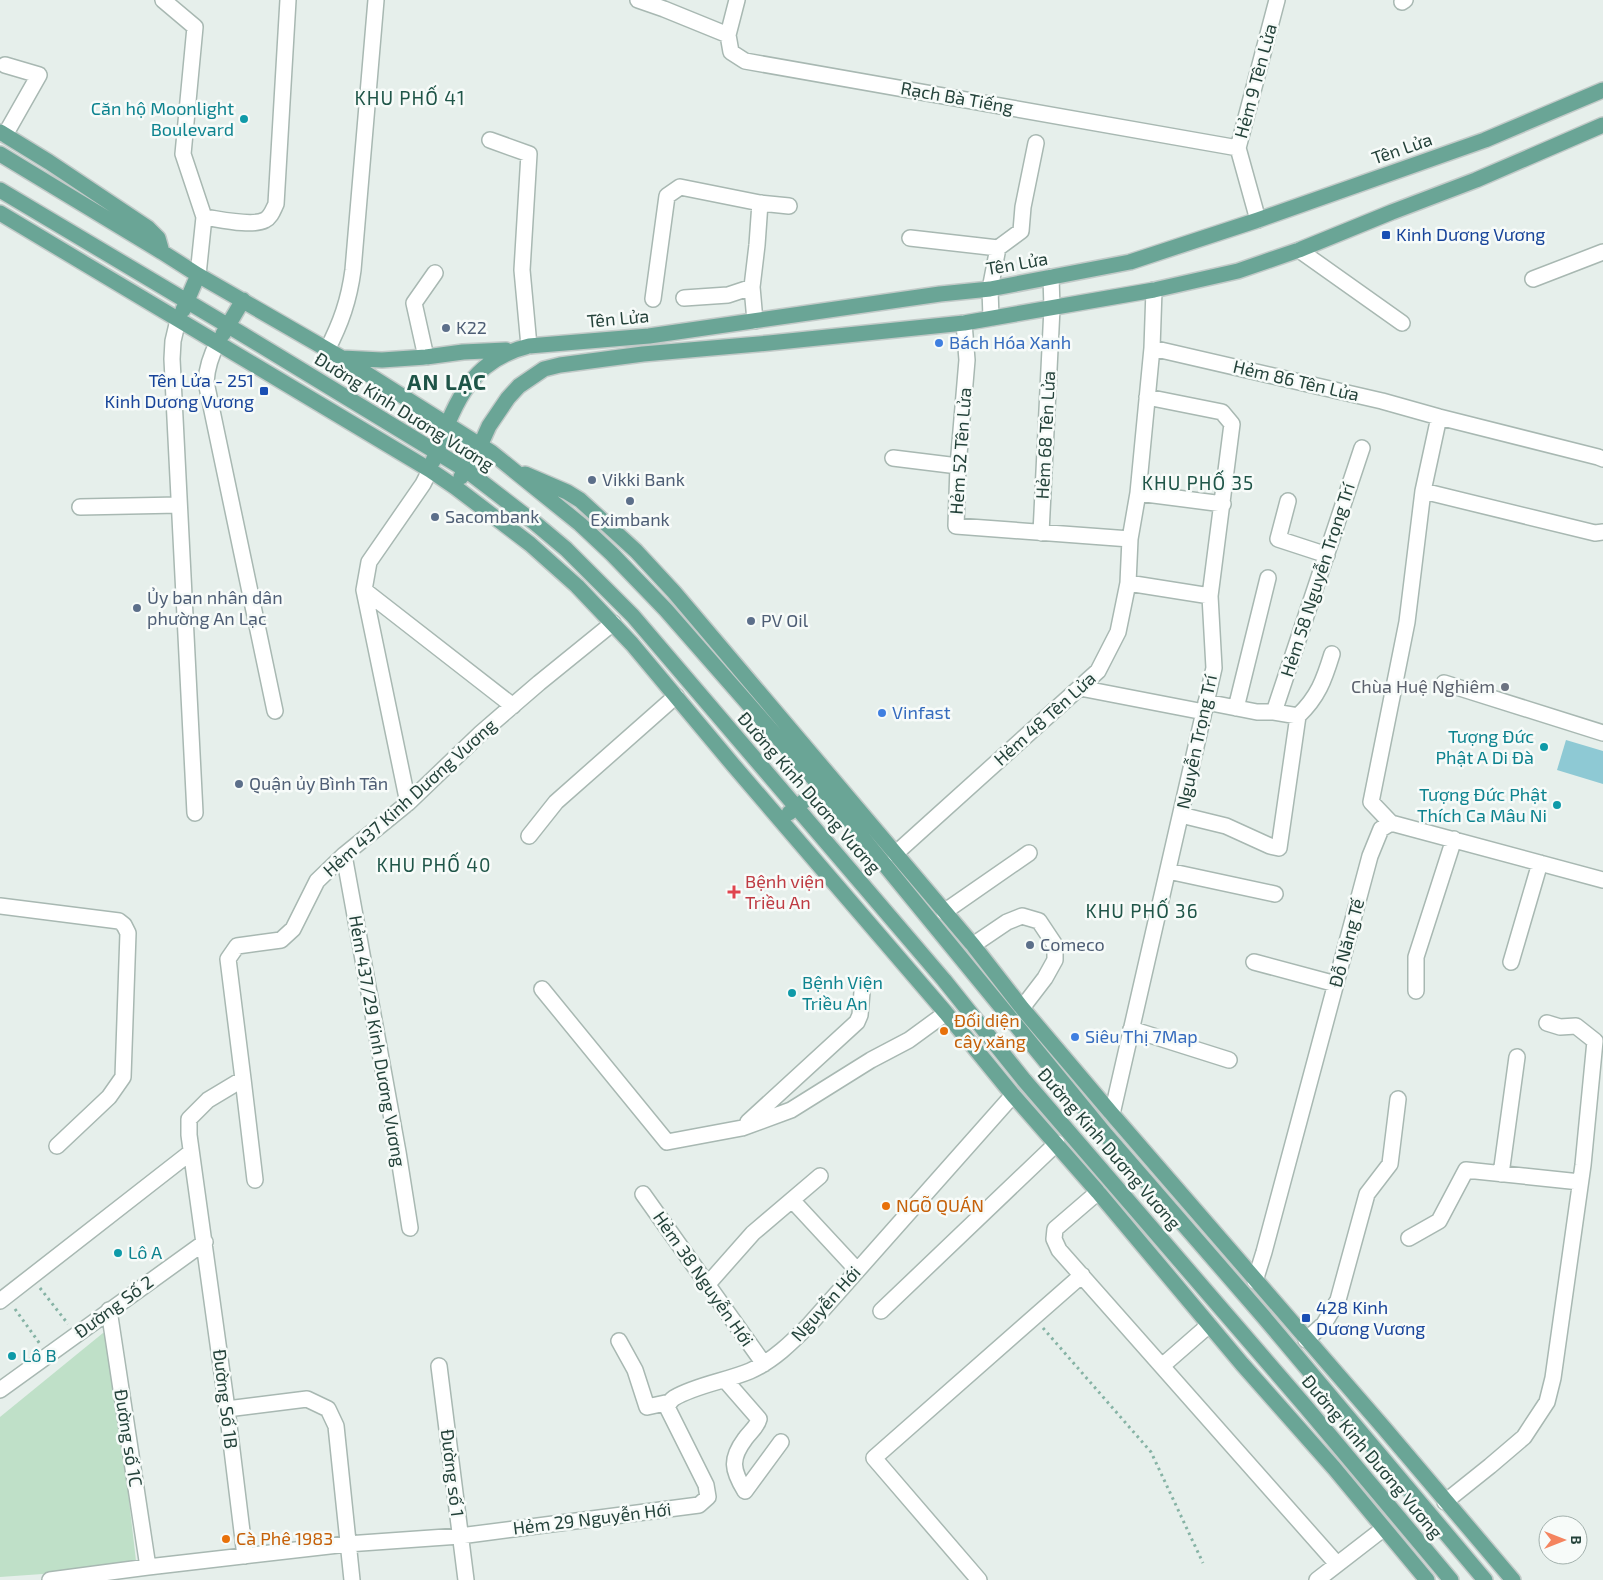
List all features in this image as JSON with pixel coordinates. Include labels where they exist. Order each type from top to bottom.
[{"type":"main road","name":"Tên Lửa","points":[[430,470],[447,424],[461,395],[481,369],[513,350],[529,346],[650,336],[940,294],[990,289],[1130,262],[1258,220],[1484,140],[1603,90]]},
{"type":"main road","name":"Tên Lửa","points":[[455,487],[480,446],[495,416],[519,386],[531,376],[544,369],[643,354],[964,323],[1154,290],[1238,271],[1299,250],[1476,180],[1603,125]]},
{"type":"main road","name":"Đường Kinh Dương Vương","points":[[3,134],[148,228],[158,238],[162,252]]},
{"type":"main road","name":"Đường Kinh Dương Vương","points":[[0,154],[198,275],[342,358],[491,452],[580,524],[640,581],[826,783],[895,854],[1112,1114],[1513,1580]]},
{"type":"main road","name":"Đường Kinh Dương Vương","points":[[0,190],[466,470],[554,539],[612,594],[633,616],[944,980],[1024,1080],[1306,1407],[1451,1580]]},
{"type":"main road","name":"Đường Kinh Dương Vương","points":[[0,212],[430,470],[530,544],[577,586],[613,623],[676,696],[1209,1325],[1334,1468],[1427,1580]]},
{"type":"main road","points":[[178,320],[198,275]]},
{"type":"main road","points":[[218,342],[243,300]]},
{"type":"main road","points":[[342,358],[382,360],[463,352],[513,350]]},
{"type":"main road","name":"Đường Kinh Dương Vương","points":[[826,783],[884,865],[1106,1135],[1244,1294],[1485,1580]]},
{"type":"main road","points":[[780,820],[826,783]]},
{"type":"main road","points":[[884,865],[895,854]]},
{"type":"main road","points":[[1106,1135],[1112,1114]]},
{"type":"main road","points":[[1098,1192],[1111,1181]]},
{"type":"main road","points":[[1209,1325],[1244,1294],[1254,1280]]},
{"type":"main road","points":[[1383,1529],[1399,1519],[1445,1502]]},
{"type":"street","points":[[163,0],[195,27],[183,154],[204,217],[198,275]]},
{"type":"street","points":[[204,217],[255,223],[265,221],[271,216],[276,204],[288,0]]},
{"type":"street","points":[[327,350],[346,307],[353,270],[376,0]]},
{"type":"street","points":[[638,0],[664,8],[728,35],[737,0]]},
{"type":"street","name":"Hẻm 9 Tên Lửa","points":[[1258,220],[1238,148],[1277,0]]},
{"type":"street","name":"Rạch Bà Tiếng","points":[[728,35],[731,52],[745,61],[1238,148]]},
{"type":"street","points":[[3,134],[39,75],[5,65]]},
{"type":"street","points":[[490,140],[529,154],[522,270],[529,346]]},
{"type":"street","points":[[910,238],[998,248],[1021,232],[1036,143]]},
{"type":"street","points":[[653,300],[667,196],[680,187],[760,203],[789,206]]},
{"type":"street","points":[[754,321],[752,287],[758,245],[760,203]]},
{"type":"street","points":[[991,318],[990,289],[998,248]]},
{"type":"street","points":[[1299,250],[1402,323]]},
{"type":"street","points":[[1534,279],[1603,252]]},
{"type":"street","points":[[426,357],[414,303],[435,273]]},
{"type":"street","name":"Hẻm 68 Tên Lửa","points":[[1042,533],[1052,308],[1051,277]]},
{"type":"street","points":[[684,298],[728,295],[752,287]]},
{"type":"street","points":[[1147,397],[1152,348],[1154,290]]},
{"type":"street","points":[[178,320],[173,342],[172,359],[195,813]]},
{"type":"street","name":"Hẻm 52 Tên Lửa","points":[[964,323],[967,360],[958,466],[956,526],[1130,539]]},
{"type":"street","points":[[218,342],[207,368],[206,382],[275,711]]},
{"type":"street","name":"Hẻm 86 Tên Lửa","points":[[1152,348],[1382,401],[1601,458]]},
{"type":"street","name":"Hẻm 48 Tên Lửa","points":[[895,854],[1098,671],[1118,632],[1128,583],[1130,539],[1138,493],[1147,397]]},
{"type":"street","name":"Nguyễn Trọng Trí","points":[[1112,1114],[1214,668],[1210,596],[1232,424],[1222,412],[1147,397]]},
{"type":"street","points":[[1439,417],[1423,491],[1407,622],[1371,802],[1391,823],[1603,880]]},
{"type":"street","name":"Hẻm 58 Nguyễn Trọng Trí","points":[[1274,712],[1362,448]]},
{"type":"street","points":[[893,458],[958,466]]},
{"type":"street","points":[[408,803],[364,590],[369,562],[423,484],[430,470]]},
{"type":"street","points":[[1423,491],[1595,533],[1603,532]]},
{"type":"street","points":[[1138,493],[1223,504]]},
{"type":"street","points":[[1288,501],[1278,539],[1326,555]]},
{"type":"street","points":[[80,507],[180,505]]},
{"type":"street","points":[[1236,708],[1268,578]]},
{"type":"street","points":[[1128,583],[1210,596]]},
{"type":"street","points":[[364,590],[513,706]]},
{"type":"street","name":"Hẻm 437 Kinh Dương Vương","points":[[255,1180],[228,959],[237,946],[281,940],[293,930],[317,881],[344,855],[408,803],[481,733],[613,623]]},
{"type":"street","name":"Hẻm 58 Nguyễn Trọng Trí","points":[[1298,716],[1308,706],[1323,681],[1332,654]]},
{"type":"street","points":[[1444,683],[1603,733]]},
{"type":"street","points":[[1080,688],[1205,707],[1236,708],[1298,716],[1279,848],[1270,846],[1226,826],[1181,815]]},
{"type":"street","points":[[529,836],[556,802],[676,696]]},
{"type":"street","name":"Đỗ Năng Tế","points":[[1254,1280],[1264,1252],[1370,856],[1381,829],[1391,823]]},
{"type":"street","points":[[1416,991],[1416,957],[1454,839]]},
{"type":"street","points":[[944,912],[1029,853]]},
{"type":"street","name":"Hẻm 437/29 Kinh Dương Vương","points":[[344,855],[410,1228]]},
{"type":"street","points":[[1511,962],[1540,862]]},
{"type":"street","points":[[1168,871],[1275,894]]},
{"type":"street","points":[[0,906],[119,921],[124,925],[128,933],[122,1077],[109,1097],[58,1146]]},
{"type":"street","points":[[973,946],[1007,922],[1022,916],[1039,921],[1056,945],[1056,960],[1022,1008]]},
{"type":"street","points":[[1254,962],[1336,984]]},
{"type":"street","points":[[542,989],[667,1142],[742,1128],[791,1110],[871,1060],[909,1040],[946,1013]]},
{"type":"street","points":[[742,1128],[857,1022],[860,1015],[862,992]]},
{"type":"street","points":[[1445,1502],[1524,1437],[1547,1402],[1580,1182],[1595,1041],[1576,1026],[1560,1027],[1547,1023]]},
{"type":"street","points":[[1132,1029],[1229,1060]]},
{"type":"street","points":[[1501,1174],[1517,1057]]},
{"type":"street","points":[[205,1242],[191,1152],[189,1119],[208,1100],[243,1079]]},
{"type":"street","name":"Nguyễn Hới","points":[[619,1340],[635,1370],[647,1407],[670,1402],[674,1398],[691,1391],[750,1371],[764,1364],[790,1344],[810,1324],[1013,1095]]},
{"type":"street","points":[[1306,1340],[1324,1324],[1338,1300],[1367,1194],[1390,1164],[1398,1099]]},
{"type":"street","points":[[880,1311],[1056,1143]]},
{"type":"street","points":[[3,1299],[191,1152]]},
{"type":"street","points":[[1409,1238],[1439,1221],[1466,1170],[1580,1182]]},
{"type":"street","points":[[707,1285],[753,1233],[820,1176]]},
{"type":"street","points":[[1098,1192],[1056,1229],[1054,1239],[1060,1250],[1337,1564]]},
{"type":"street","name":"Hẻm 38 Nguyễn Hới","points":[[643,1194],[764,1364]]},
{"type":"street","points":[[792,1200],[857,1270]]},
{"type":"street","name":"Đường Số 2","points":[[0,1390],[205,1242]]},
{"type":"street","name":"Đường Số 1B","points":[[205,1242],[245,1556]]},
{"type":"street","points":[[979,1580],[874,1458],[1082,1276]]},
{"type":"street","name":"Đường số 1C","points":[[109,1310],[148,1567]]},
{"type":"street","points":[[1162,1366],[1209,1325]]},
{"type":"street","name":"Đường số 1","points":[[439,1366],[466,1580]]},
{"type":"street","points":[[725,1380],[759,1419],[745,1439],[734,1460],[737,1477],[745,1491],[781,1442]]},
{"type":"street","points":[[227,1409],[307,1399],[328,1409],[336,1426],[352,1580]]},
{"type":"street","name":"Hẻm 29 Nguyễn Hới","points":[[460,1536],[699,1505],[708,1497],[706,1485],[667,1407],[670,1402]]},
{"type":"street","points":[[1317,1580],[1383,1529]]},
{"type":"street","points":[[50,1580],[347,1544],[460,1536]]},
{"type":"path","points":[[31,1276],[76,1335]]},
{"type":"path","points":[[3,1299],[48,1355]]},
{"type":"path","points":[[1034,1317],[1151,1452],[1204,1563]]},
{"type":"green space","points":[[103,1333],[110,1337],[136,1561],[127,1568],[0,1577],[0,1417]]},
{"type":"water","points":[[1566,740],[1603,751],[1603,784],[1557,770]]},
{"type":"place","name":"Căn hộ Moonlight Boulevard","points":[[244,119]]},
{"type":"place","name":"Kinh Dương Vương","points":[[1386,235]]},
{"type":"place","name":"K22","points":[[446,328]]},
{"type":"place","name":"Bách Hóa Xanh","points":[[939,343]]},
{"type":"place","name":"Tên Lửa - 251 Kinh Dương Vương","points":[[264,391]]},
{"type":"place","name":"Vikki Bank","points":[[592,480]]},
{"type":"place","name":"Eximbank","points":[[630,501]]},
{"type":"place","name":"Sacombank","points":[[435,517]]},
{"type":"place","name":"Ủy ban nhân dân phường An Lạc","points":[[137,608]]},
{"type":"place","name":"PV Oil","points":[[751,621]]},
{"type":"place","name":"Chùa Huệ Nghiêm","points":[[1505,687]]},
{"type":"place","name":"Vinfast","points":[[882,713]]},
{"type":"place","name":"Tượng Đức Phật A Di Đà","points":[[1544,747]]},
{"type":"place","name":"Quận ủy Bình Tân","points":[[239,784]]},
{"type":"place","name":"Tượng Đức Phật Thích Ca Mâu Ni","points":[[1557,805]]},
{"type":"place","name":"Bệnh viện Triều An","points":[[734,892]]},
{"type":"place","name":"Comeco","points":[[1030,945]]},
{"type":"place","name":"Bệnh Viện Triều An","points":[[792,993]]},
{"type":"place","name":"Đối diện cây xăng","points":[[944,1031]]},
{"type":"place","name":"Siêu Thị 7Map","points":[[1075,1037]]},
{"type":"place","name":"NGÕ QUÁN","points":[[886,1206]]},
{"type":"place","name":"Lô A","points":[[118,1253]]},
{"type":"place","name":"428 Kinh Dương Vương","points":[[1306,1318]]},
{"type":"place","name":"Lô B","points":[[12,1356]]},
{"type":"place","name":"Cà Phê 1983","points":[[226,1539]]},
{"type":"district","name":"KHU PHỐ 41","points":[[410,98]]},
{"type":"district","name":"AN LẠC","points":[[447,382]]},
{"type":"district","name":"KHU PHỐ 35","points":[[1198,483]]},
{"type":"district","name":"KHU PHỐ 40","points":[[434,865]]},
{"type":"district","name":"KHU PHỐ 36","points":[[1142,911]]}]
